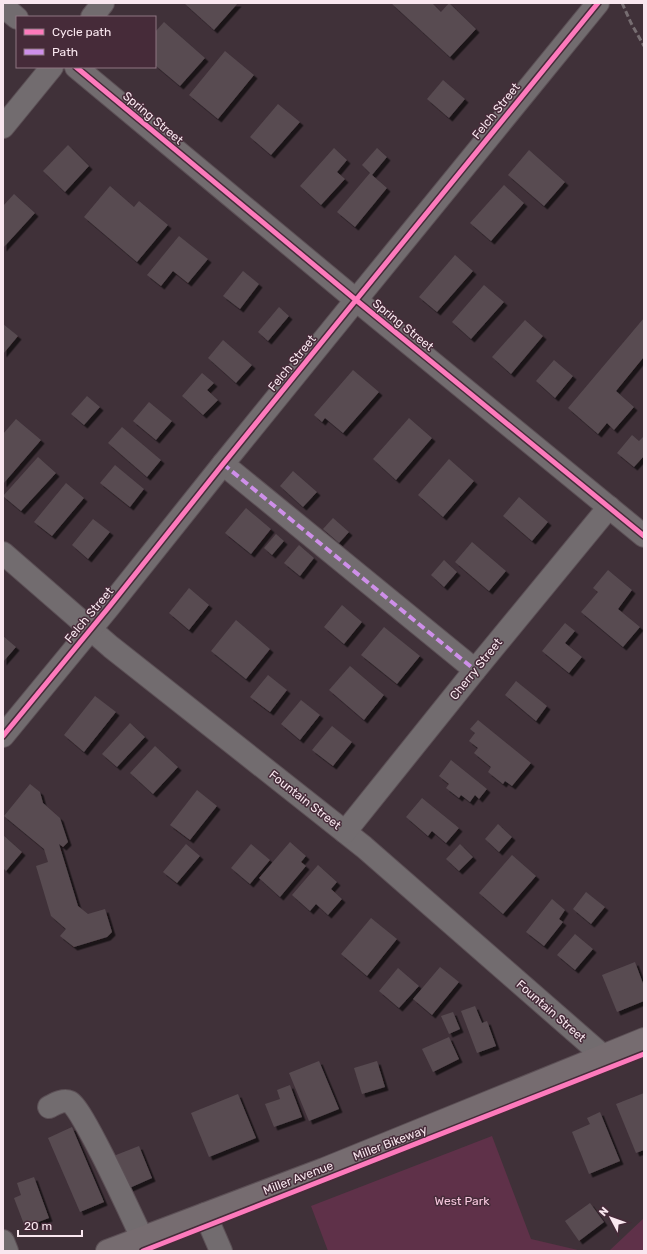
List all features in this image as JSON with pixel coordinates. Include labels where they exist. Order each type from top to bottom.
[{"type":"main road","name":"Miller Avenue","points":[[107,1251],[324,1169],[644,1039]]},
{"type":"street","points":[[93,16],[103,3]]},
{"type":"street","name":"Felch Street","points":[[3,736],[598,3]]},
{"type":"street","points":[[3,6],[16,17]]},
{"type":"street","points":[[3,127],[51,68]]},
{"type":"street","name":"Spring Street","points":[[77,68],[356,300],[644,536]]},
{"type":"street","points":[[223,464],[475,670]]},
{"type":"street","name":"Cherry Street","points":[[345,832],[475,670],[609,507]]},
{"type":"street","name":"Fountain Street","points":[[3,553],[117,651],[364,847],[602,1055]]},
{"type":"street","points":[[49,1107],[67,1101],[78,1110],[142,1238]]},
{"type":"street","points":[[204,1214],[221,1251]]},
{"type":"street","points":[[3,1241],[7,1251]]},
{"type":"green space","name":"West Park","points":[[492,1136],[531,1239],[582,1251],[328,1251],[311,1206]]},
{"type":"green space","points":[[644,1218],[644,1251],[609,1251]]},
{"type":"building","points":[[184,3],[238,3],[214,30]]},
{"type":"building","points":[[391,3],[432,3],[441,12],[449,3],[476,29],[450,57]]},
{"type":"building","points":[[164,22],[205,58],[180,86],[156,66],[156,31]]},
{"type":"building","points":[[225,51],[254,75],[218,119],[189,95]]},
{"type":"building","points":[[443,80],[465,99],[449,118],[427,99]]},
{"type":"building","points":[[278,104],[300,122],[271,155],[250,137]]},
{"type":"building","points":[[68,145],[89,166],[65,192],[43,171]]},
{"type":"building","points":[[334,148],[347,160],[337,172],[345,179],[321,205],[300,186]]},
{"type":"building","points":[[377,148],[387,157],[372,175],[387,188],[355,227],[337,212],[370,173],[362,165]]},
{"type":"building","points":[[529,150],[565,182],[544,206],[508,175]]},
{"type":"building","points":[[504,185],[524,203],[491,241],[470,223]]},
{"type":"building","points":[[110,186],[134,207],[139,201],[168,225],[137,262],[84,217]]},
{"type":"building","points":[[14,194],[35,213],[3,248],[3,206]]},
{"type":"building","points":[[179,236],[208,259],[188,283],[173,271],[161,286],[147,275]]},
{"type":"building","points":[[455,255],[473,271],[437,312],[419,297]]},
{"type":"building","points":[[243,271],[259,284],[240,309],[223,296]]},
{"type":"building","points":[[484,285],[504,302],[471,339],[452,322]]},
{"type":"building","points":[[279,307],[289,316],[268,341],[258,332]]},
{"type":"building","points":[[644,318],[644,359],[643,358],[616,391],[634,407],[614,430],[607,423],[598,434],[568,408]]},
{"type":"building","points":[[525,320],[543,336],[511,374],[492,357]]},
{"type":"building","points":[[3,324],[18,336],[3,354]]},
{"type":"building","points":[[223,340],[252,365],[236,383],[208,358]]},
{"type":"building","points":[[554,360],[573,376],[555,398],[536,381]]},
{"type":"building","points":[[353,370],[379,392],[343,433],[325,418],[322,422],[314,415]]},
{"type":"building","points":[[202,373],[214,383],[207,390],[218,400],[203,415],[182,396]]},
{"type":"building","points":[[87,396],[100,407],[84,425],[71,414]]},
{"type":"building","points":[[149,402],[172,421],[156,440],[133,421]]},
{"type":"building","points":[[409,418],[432,438],[396,480],[373,459]]},
{"type":"building","points":[[16,419],[41,440],[3,484],[3,434]]},
{"type":"building","points":[[122,427],[161,460],[147,477],[108,443]]},
{"type":"building","points":[[632,435],[639,441],[644,436],[644,456],[634,467],[617,453]]},
{"type":"building","points":[[38,457],[56,473],[21,511],[3,496]]},
{"type":"building","points":[[449,459],[474,481],[443,517],[418,495]]},
{"type":"building","points":[[115,465],[144,489],[130,507],[100,483]]},
{"type":"building","points":[[293,471],[317,492],[303,507],[280,486]]},
{"type":"building","points":[[66,483],[84,498],[52,536],[34,522]]},
{"type":"building","points":[[519,497],[548,522],[532,541],[503,516]]},
{"type":"building","points":[[246,508],[271,529],[251,554],[225,533]]},
{"type":"building","points":[[333,518],[349,532],[339,543],[323,529]]},
{"type":"building","points":[[93,519],[110,532],[88,559],[72,545]]},
{"type":"building","points":[[276,534],[284,541],[272,555],[264,548]]},
{"type":"building","points":[[472,542],[506,571],[489,591],[455,562]]},
{"type":"building","points":[[299,545],[314,558],[300,576],[284,563]]},
{"type":"building","points":[[444,560],[457,572],[444,587],[431,575]]},
{"type":"building","points":[[608,570],[632,590],[618,609],[640,627],[623,647],[581,612],[598,592],[593,588]]},
{"type":"building","points":[[189,588],[209,605],[189,630],[169,613]]},
{"type":"building","points":[[342,605],[362,622],[344,644],[324,627]]},
{"type":"building","points":[[236,620],[270,649],[246,679],[211,651]]},
{"type":"building","points":[[565,623],[575,631],[565,643],[582,657],[569,673],[542,651]]},
{"type":"building","points":[[384,627],[420,656],[397,684],[361,655]]},
{"type":"building","points":[[3,636],[16,647],[3,662]]},
{"type":"building","points":[[350,666],[384,695],[364,720],[329,690]]},
{"type":"building","points":[[268,675],[287,690],[270,712],[250,697]]},
{"type":"building","points":[[516,681],[547,706],[536,721],[505,695]]},
{"type":"building","points":[[95,696],[116,712],[84,752],[64,735]]},
{"type":"building","points":[[301,700],[320,715],[300,740],[281,724]]},
{"type":"building","points":[[478,720],[531,763],[512,786],[505,781],[503,784],[488,772],[491,767],[474,753],[478,748],[469,741],[475,733],[470,729]]},
{"type":"building","points":[[130,723],[145,737],[117,767],[102,754]]},
{"type":"building","points":[[332,726],[352,742],[333,766],[312,750]]},
{"type":"building","points":[[155,746],[178,767],[153,794],[130,773]]},
{"type":"building","points":[[451,760],[487,789],[479,799],[475,795],[470,802],[461,795],[459,798],[446,788],[449,784],[439,776]]},
{"type":"building","points":[[30,784],[40,792],[43,803],[60,818],[68,842],[63,847],[59,844],[78,906],[88,914],[105,909],[112,932],[107,937],[74,947],[60,936],[66,929],[51,916],[36,866],[48,862],[44,849],[4,816]]},
{"type":"building","points":[[197,790],[217,806],[190,840],[170,825]]},
{"type":"building","points":[[422,798],[459,828],[446,843],[432,831],[428,836],[406,817]]},
{"type":"building","points":[[498,824],[512,837],[499,852],[485,839]]},
{"type":"building","points":[[3,835],[22,852],[6,871],[3,868]]},
{"type":"building","points":[[290,842],[306,856],[301,862],[306,866],[280,897],[259,878]]},
{"type":"building","points":[[186,844],[200,856],[177,883],[163,872]]},
{"type":"building","points":[[251,844],[270,860],[250,884],[231,868]]},
{"type":"building","points":[[460,844],[473,857],[459,871],[446,859]]},
{"type":"building","points":[[512,855],[536,876],[503,914],[479,893]]},
{"type":"building","points":[[318,865],[337,882],[331,889],[342,899],[328,915],[316,904],[310,911],[292,895]]},
{"type":"building","points":[[586,892],[605,907],[591,924],[573,909]]},
{"type":"building","points":[[552,899],[565,910],[559,919],[563,922],[544,946],[526,932]]},
{"type":"building","points":[[371,918],[397,939],[367,976],[341,954]]},
{"type":"building","points":[[575,934],[593,949],[575,970],[557,955]]},
{"type":"building","points":[[635,962],[644,986],[644,1001],[617,1012],[602,975]]},
{"type":"building","points":[[440,967],[459,982],[432,1015],[413,999]]},
{"type":"building","points":[[398,968],[419,986],[399,1008],[379,991]]},
{"type":"building","points":[[475,1006],[482,1023],[487,1021],[496,1046],[477,1053],[461,1011]]},
{"type":"building","points":[[453,1012],[460,1029],[449,1034],[441,1016]]},
{"type":"building","points":[[449,1037],[459,1059],[433,1072],[422,1049]]},
{"type":"building","points":[[319,1061],[339,1109],[309,1121],[289,1073]]},
{"type":"building","points":[[377,1061],[385,1087],[362,1094],[354,1068]]},
{"type":"building","points":[[290,1085],[302,1117],[274,1127],[265,1104],[280,1099],[277,1090]]},
{"type":"building","points":[[644,1093],[644,1150],[636,1153],[616,1104]]},
{"type":"building","points":[[238,1094],[256,1138],[209,1157],[191,1113]]},
{"type":"building","points":[[600,1112],[620,1161],[589,1174],[572,1132],[590,1124],[587,1118]]},
{"type":"building","points":[[72,1127],[104,1202],[80,1212],[48,1138]]},
{"type":"building","points":[[139,1146],[152,1178],[125,1190],[111,1157]]},
{"type":"building","points":[[34,1177],[49,1218],[25,1227],[14,1198],[21,1195],[17,1183]]},
{"type":"building","points":[[590,1203],[604,1222],[579,1241],[565,1221]]},
{"type":"railway","points":[[622,3],[644,46]]},
{"type":"marked path","points":[[223,464],[475,670]]},
{"type":"cycle path","points":[[3,736],[598,3]]},
{"type":"cycle path","points":[[77,68],[356,300],[644,536]]},
{"type":"cycle path","name":"Miller Bikeway","points":[[143,1251],[644,1054]]}]
